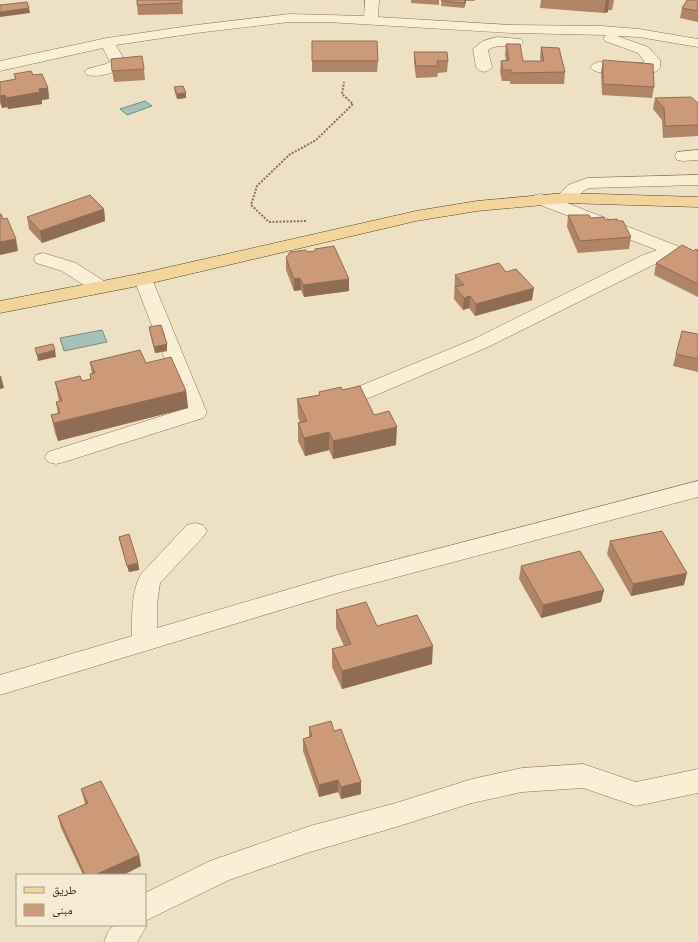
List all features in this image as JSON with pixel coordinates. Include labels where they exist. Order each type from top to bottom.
[{"type":"main road","points":[[0,307],[317,245],[335,234],[416,216],[541,199],[565,198],[698,202]]},
{"type":"street","points":[[371,21],[372,0]]},
{"type":"street","points":[[453,27],[461,13],[527,17],[603,24],[639,33],[698,43]]},
{"type":"street","points":[[0,66],[107,42],[196,28],[289,18],[327,18],[453,27],[550,30],[603,24]]},
{"type":"street","points":[[598,67],[652,68],[652,60],[643,50],[607,36],[603,24]]},
{"type":"street","points":[[484,67],[480,50],[488,42],[537,42],[544,38],[550,30]]},
{"type":"street","points":[[92,72],[111,68],[118,63],[107,42]]},
{"type":"street","points":[[565,198],[576,186],[587,184],[698,180]]},
{"type":"street","points":[[541,199],[698,260]]},
{"type":"street","points":[[362,393],[482,343],[648,260],[673,251]]},
{"type":"street","points":[[43,259],[69,267],[100,287]]},
{"type":"street","points":[[143,279],[146,308]]},
{"type":"street","points":[[56,457],[196,413],[143,279]]},
{"type":"street","points":[[0,685],[337,584],[698,489]]},
{"type":"street","points":[[144,642],[149,580],[195,531]]},
{"type":"street","points":[[146,907],[220,870],[310,839],[396,815],[472,791],[522,780],[583,776],[636,794],[698,780]]},
{"type":"street","points":[[119,942],[131,926]]},
{"type":"path","points":[[335,234],[322,221],[269,222],[251,205],[257,186],[289,155],[316,140],[353,104],[342,94],[344,82]]},
{"type":"water","points":[[145,101],[152,106],[127,115],[120,109]]},
{"type":"water","points":[[102,330],[107,342],[64,351],[60,338]]},
{"type":"building","points":[[137,0],[182,0],[182,3],[137,5]]},
{"type":"building","points":[[465,0],[464,3],[441,1]]},
{"type":"building","points":[[687,0],[698,0],[698,11],[682,8]]},
{"type":"building","points":[[27,2],[29,8],[0,12],[0,5]]},
{"type":"building","points":[[312,41],[377,41],[378,61],[312,61]]},
{"type":"building","points":[[506,44],[520,44],[523,61],[544,61],[541,47],[559,48],[565,72],[511,73],[511,70],[503,70],[501,61],[509,60]]},
{"type":"building","points":[[414,52],[447,52],[448,61],[437,61],[438,66],[416,66]]},
{"type":"building","points":[[142,56],[144,69],[112,71],[111,59]]},
{"type":"building","points":[[603,60],[653,64],[654,87],[603,84]]},
{"type":"building","points":[[31,71],[33,75],[42,74],[48,88],[39,89],[40,92],[6,98],[5,95],[0,96],[0,82],[16,79],[14,74]]},
{"type":"building","points":[[183,86],[186,93],[177,94],[174,87]]},
{"type":"building","points":[[691,97],[698,103],[698,125],[665,126],[664,108],[655,98]]},
{"type":"building","points":[[90,195],[104,209],[40,231],[27,217]]},
{"type":"building","points":[[0,214],[3,219],[7,218],[16,239],[0,242]]},
{"type":"building","points":[[568,215],[589,215],[591,218],[604,217],[605,220],[617,219],[618,221],[623,221],[631,237],[580,241]]},
{"type":"building","points":[[682,245],[694,251],[696,249],[698,250],[698,284],[656,263]]},
{"type":"building","points":[[334,246],[349,279],[303,285],[300,278],[294,279],[286,258],[290,252],[306,250],[307,252],[315,251],[315,249]]},
{"type":"building","points":[[499,263],[506,272],[516,269],[534,288],[476,304],[470,296],[464,298],[455,287],[464,285],[455,275]]},
{"type":"building","points":[[161,325],[167,344],[154,347],[149,327]]},
{"type":"building","points":[[682,331],[698,334],[698,359],[676,354]]},
{"type":"building","points":[[53,344],[55,350],[37,355],[35,348]]},
{"type":"building","points":[[140,350],[146,363],[171,357],[186,391],[54,423],[51,415],[60,413],[56,402],[62,401],[55,382],[80,376],[82,381],[91,379],[90,374],[95,373],[90,362]]},
{"type":"building","points":[[360,386],[374,415],[389,411],[397,427],[333,441],[329,432],[304,438],[298,423],[307,421],[297,399],[320,395],[319,392],[341,387],[342,390]]},
{"type":"building","points":[[662,531],[687,573],[633,584],[610,541]]},
{"type":"building","points":[[129,534],[138,563],[127,566],[119,537]]},
{"type":"building","points":[[580,551],[604,590],[543,605],[521,566]]},
{"type":"building","points":[[366,602],[377,626],[417,615],[433,646],[342,671],[332,649],[351,644],[336,610]]},
{"type":"building","points":[[331,721],[334,731],[341,729],[361,782],[341,787],[338,780],[319,785],[303,739],[312,736],[309,727]]},
{"type":"building","points":[[101,781],[139,855],[97,874],[85,874],[58,816],[88,803],[81,789]]}]
